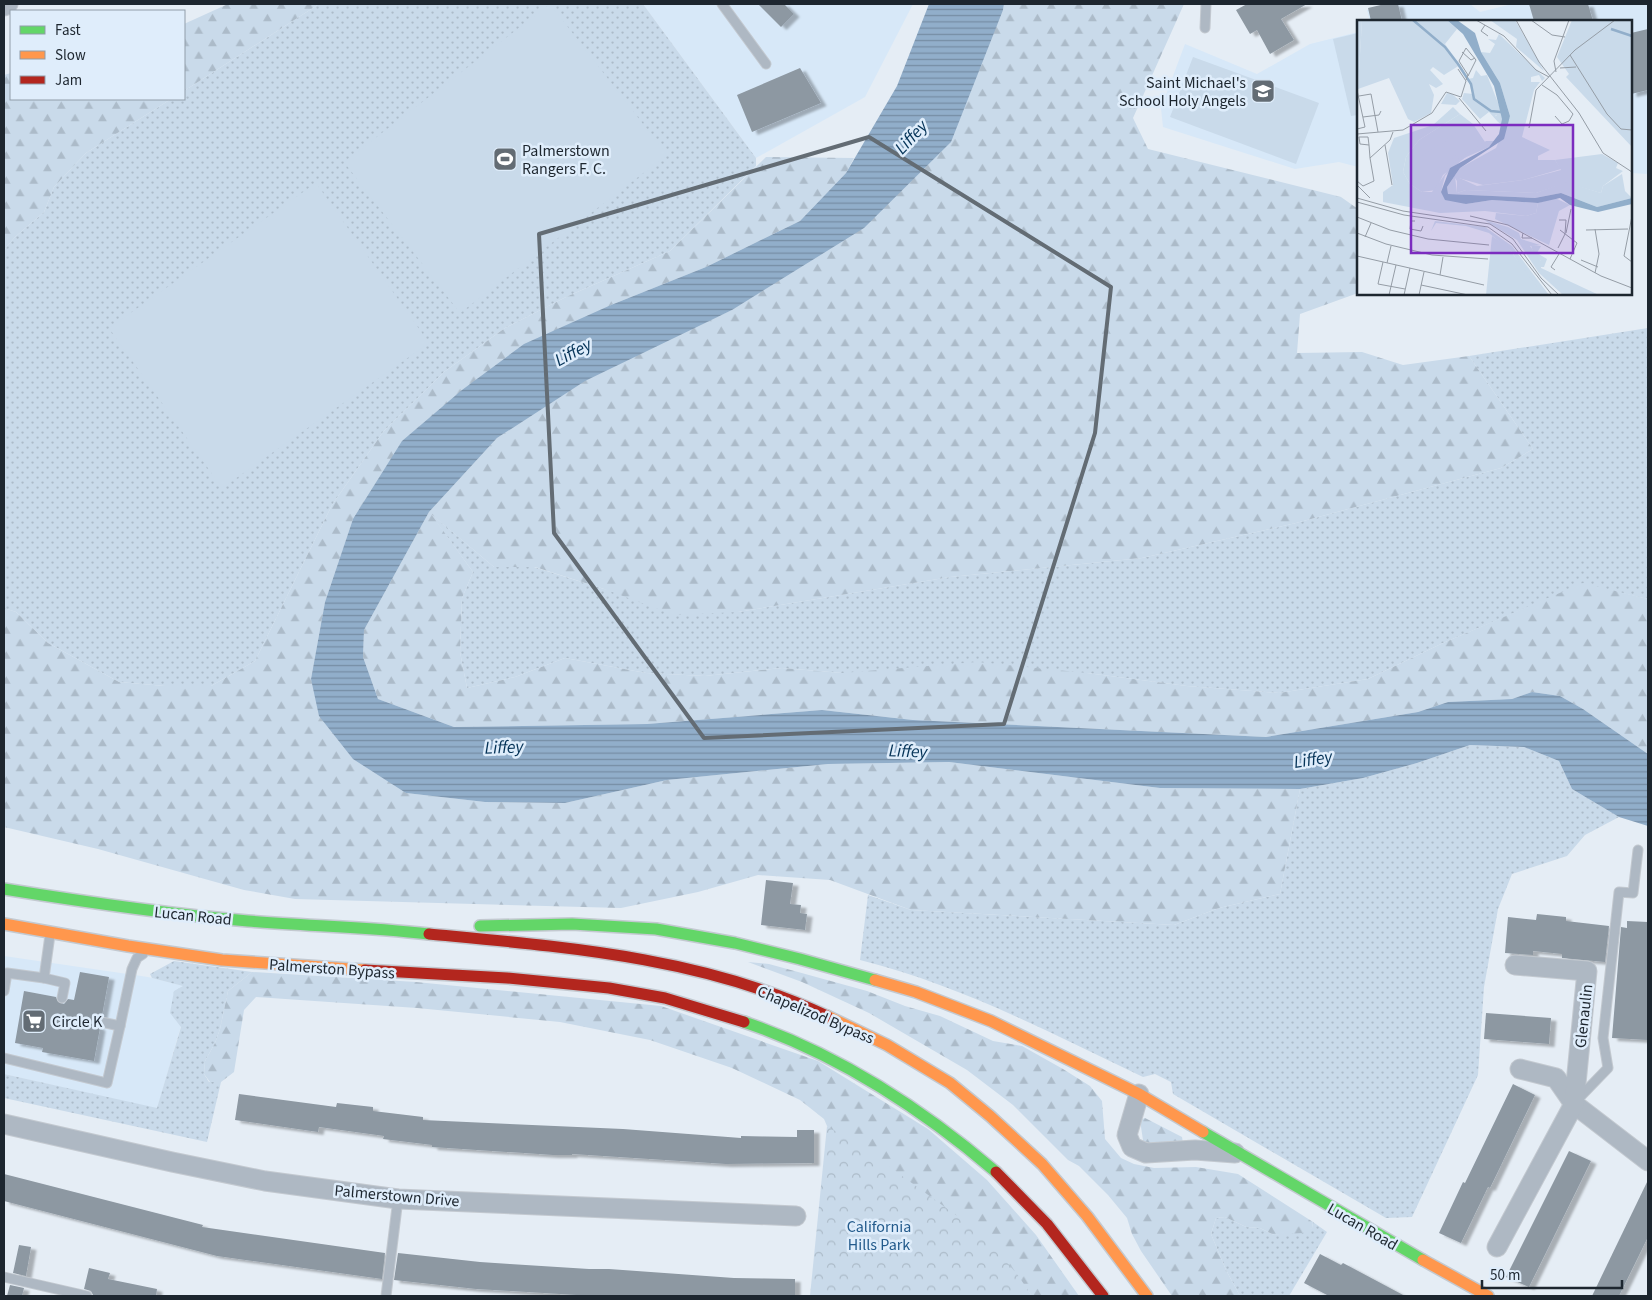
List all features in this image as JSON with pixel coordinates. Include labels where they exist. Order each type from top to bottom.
[{"type":"main road","name":"Lucan Road","points":[[4,890],[118,907],[250,921],[384,930]]},
{"type":"main road","name":"Palmerston Bypass","points":[[4,924],[150,948],[251,962],[576,985],[661,997]]},
{"type":"main road","points":[[384,930],[520,924],[572,924],[656,929],[735,944],[800,959],[916,992],[991,1021],[1139,1094]]},
{"type":"main road","name":"Chapelizod Bypass","points":[[384,930],[582,949],[672,964],[745,984],[810,1008],[887,1044],[950,1083],[990,1116],[1042,1164],[1087,1216],[1147,1296]]},
{"type":"main road","name":"Chapelizod Bypass","points":[[661,997],[733,1018],[786,1037],[870,1080],[930,1118],[981,1158],[1032,1206],[1103,1296]]},
{"type":"main road","name":"Lucan Road","points":[[1139,1094],[1388,1241],[1488,1296]]},
{"type":"street","points":[[4,6],[8,4]]},
{"type":"street","name":"Glenaulin","points":[[1497,1247],[1574,1104],[1587,971],[1514,965]]},
{"type":"street","points":[[1520,1069],[1556,1078],[1574,1104],[1648,1161]]},
{"type":"street","name":"Lucan Road","points":[[1139,1094],[1127,1135],[1132,1147],[1146,1153],[1195,1150],[1239,1153]]},
{"type":"street","name":"Palmerstown Drive","points":[[4,1124],[265,1181],[398,1199],[796,1216]]},
{"type":"lane","points":[[722,4],[766,64]]},
{"type":"lane","points":[[1206,4],[1206,28]]},
{"type":"lane","points":[[1574,1104],[1582,1093],[1608,1068],[1603,1038],[1619,892],[1633,893],[1638,850]]},
{"type":"lane","points":[[44,978],[51,932]]},
{"type":"lane","points":[[4,1058],[107,1083],[132,969],[137,958],[150,948]]},
{"type":"lane","points":[[4,990],[7,973],[44,978],[65,983],[62,998]]},
{"type":"lane","points":[[101,1022],[120,1026]]},
{"type":"lane","points":[[386,1296],[398,1199]]},
{"type":"lane","points":[[4,1277],[86,1296]]},
{"type":"highlighted area","points":[[869,137],[1111,287],[1095,433],[1004,724],[704,738],[554,533],[539,234]]},
{"type":"shaded area","points":[[643,4],[913,4],[865,97],[756,158]]},
{"type":"shaded area","points":[[1390,4],[1470,4],[1480,12],[1512,4],[1648,4],[1648,174],[1632,173],[1632,20],[1370,20],[1367,10]]},
{"type":"shaded area","name":"Saint Michael's School Holy Angels","points":[[1357,32],[1357,167],[1339,162],[1295,169],[1163,127],[1161,108],[1185,44],[1257,74],[1310,44]]},
{"type":"shaded area","points":[[4,956],[148,977],[184,986],[181,1026],[157,1109],[4,1074]]},
{"type":"green space","points":[[228,4],[319,4],[185,90],[185,24]]},
{"type":"green space","points":[[319,4],[643,4],[756,158],[756,166],[670,251],[566,297],[505,328],[444,372],[383,432],[332,505],[255,661],[211,686],[165,686],[119,682],[48,643],[16,612],[4,608],[4,250],[15,237],[44,212],[54,187],[86,153],[169,100],[185,100],[185,90]]},
{"type":"green space","name":"Palmerstown Rangers F. C.","points":[[550,4],[667,155],[460,313],[344,162]]},
{"type":"green space","points":[[1004,4],[1184,4],[1133,118],[1148,149],[1341,197],[1357,208],[1357,293],[1300,314],[1297,353],[1362,352],[1403,365],[1469,356],[1533,449],[1501,468],[1296,523],[1142,558],[950,577],[738,612],[674,615],[604,589],[535,567],[494,567],[431,514],[473,572],[462,598],[460,652],[467,688],[515,677],[565,658],[646,673],[705,676],[782,668],[842,673],[977,662],[1087,673],[1187,686],[1279,693],[1368,679],[1443,643],[1583,583],[1648,599],[1648,754],[1583,709],[1560,696],[1532,692],[1512,699],[1448,702],[1418,712],[1266,737],[913,720],[822,710],[647,724],[454,727],[378,699],[363,657],[364,630],[429,512],[497,438],[588,376],[732,310],[1003,10]]},
{"type":"green space","points":[[1357,33],[1357,115],[1351,116],[1333,39]]},
{"type":"green space","points":[[1193,57],[1319,103],[1296,164],[1170,117]]},
{"type":"green space","points":[[10,73],[10,100],[169,100],[86,153],[54,187],[44,212],[15,237],[4,250],[4,75]]},
{"type":"green space","points":[[766,157],[854,158],[846,173],[800,221],[706,267],[611,305],[353,519],[325,602],[311,679],[406,793],[485,802],[565,803],[667,780],[828,764],[949,762],[1160,788],[1300,789],[1280,894],[1219,908],[1174,925],[911,910],[830,880],[758,875],[698,892],[621,908],[295,899],[244,890],[98,849],[4,827],[4,608],[16,612],[48,643],[119,682],[165,686],[211,686],[255,661],[332,505],[383,432],[444,372],[505,328],[566,297],[670,251]]},
{"type":"green space","points":[[316,183],[429,343],[222,488],[109,328]]},
{"type":"green space","points":[[1648,328],[1648,599],[1583,584],[1443,643],[1368,679],[1279,693],[1187,686],[1087,673],[842,673],[782,668],[705,676],[646,673],[565,658],[515,677],[467,688],[460,652],[462,598],[473,572],[429,512],[494,567],[534,567],[604,589],[738,612],[950,577],[1142,558],[1296,523],[1501,468],[1533,449],[1469,356]]},
{"type":"green space","points":[[1470,745],[1524,747],[1559,761],[1572,789],[1619,817],[1585,835],[1567,856],[1512,874],[1498,909],[1484,987],[1478,1075],[1412,1217],[1386,1218],[1173,1094],[1171,1082],[1155,1074],[1143,1077],[969,996],[897,970],[860,960],[868,895],[911,910],[1174,925],[1219,908],[1280,894],[1300,789],[1363,778],[1417,763]]},
{"type":"green space","points":[[174,961],[252,972],[228,991],[220,1029],[205,1061],[204,1074],[209,1082],[221,1082],[207,1142],[4,1098],[4,1074],[157,1108],[181,1027],[170,1013],[174,991],[183,986],[152,978],[150,974]]},
{"type":"green space","points":[[748,962],[769,964],[867,991],[905,1006],[940,1016],[993,1041],[1022,1046],[1090,1086],[1102,1101],[1105,1139],[1121,1158],[1134,1164],[1154,1168],[1196,1167],[1238,1174],[1313,1222],[1312,1228],[1303,1233],[1274,1235],[1260,1228],[1246,1227],[1225,1217],[1216,1218],[1211,1234],[1226,1270],[1240,1296],[1172,1296],[1141,1251],[1132,1234],[1127,1218],[1108,1195],[1079,1166],[1068,1160],[1013,1105],[967,1070],[869,1013],[802,982]]},
{"type":"green space","points":[[252,972],[416,982],[661,1006],[818,1061],[928,1129],[987,1180],[1036,1235],[1079,1296],[1032,1296],[1018,1277],[827,1126],[824,1119],[800,1100],[732,1068],[650,1040],[560,1022],[417,1008],[256,997],[244,1010],[234,1072],[221,1082],[210,1082],[204,1074],[205,1061],[220,1029],[228,991]]},
{"type":"green space","points":[[1145,1118],[1182,1137],[1183,1143],[1144,1147],[1140,1120]]},
{"type":"green space","name":"California Hills Park","points":[[827,1126],[869,1152],[982,1234],[1017,1274],[1032,1296],[810,1296]]},
{"type":"green space","points":[[1225,1217],[1246,1227],[1260,1228],[1274,1235],[1312,1228],[1313,1222],[1327,1232],[1289,1296],[1240,1296],[1226,1270],[1211,1234],[1216,1218]]},
{"type":"water","name":"Liffey","points":[[929,4],[1004,4],[951,142],[864,228],[732,310],[585,381],[497,438],[429,512],[364,630],[363,657],[378,699],[454,727],[647,724],[822,710],[913,720],[1266,737],[1418,712],[1448,702],[1512,699],[1532,692],[1560,696],[1583,709],[1648,754],[1648,826],[1619,817],[1572,789],[1559,761],[1524,747],[1470,745],[1417,763],[1363,778],[1300,789],[1160,788],[949,762],[828,764],[667,780],[565,803],[485,802],[406,793],[353,759],[319,716],[311,679],[325,602],[353,519],[402,441],[462,390],[524,344],[611,305],[706,267],[800,221],[846,173],[897,86]]},
{"type":"building","points":[[758,4],[784,4],[794,14],[781,27]]},
{"type":"building","points":[[1247,4],[1307,4],[1281,19],[1294,40],[1270,54],[1257,30],[1250,34],[1236,10]]},
{"type":"building","points":[[1385,4],[1398,4],[1402,20],[1371,20],[1368,8]]},
{"type":"building","points":[[1529,4],[1588,4],[1593,20],[1534,20]]},
{"type":"building","points":[[1648,29],[1648,90],[1632,94],[1632,33]]},
{"type":"building","points":[[800,68],[821,103],[752,132],[737,95]]},
{"type":"building","points":[[766,880],[793,883],[790,904],[801,905],[800,913],[807,914],[805,930],[761,925]]},
{"type":"building","points":[[1537,914],[1566,917],[1566,921],[1609,926],[1605,962],[1562,958],[1562,954],[1533,951],[1533,955],[1505,953],[1508,917],[1536,920]]},
{"type":"building","points":[[1627,921],[1648,922],[1648,1040],[1612,1038],[1621,927],[1627,928]]},
{"type":"building","points":[[80,972],[109,977],[102,1016],[95,1021],[100,1028],[94,1061],[42,1052],[43,1048],[15,1043],[24,991],[56,997],[58,1002],[64,1004],[68,999],[74,1000]]},
{"type":"building","points":[[1486,1013],[1551,1018],[1549,1044],[1484,1039]]},
{"type":"building","points":[[1513,1084],[1535,1095],[1461,1243],[1439,1233]]},
{"type":"building","points":[[239,1094],[336,1107],[337,1103],[373,1107],[373,1111],[423,1117],[423,1120],[623,1129],[741,1138],[741,1136],[797,1137],[797,1130],[814,1130],[814,1163],[726,1164],[432,1147],[432,1145],[383,1139],[384,1136],[319,1127],[318,1132],[235,1120]]},
{"type":"building","points":[[1569,1151],[1591,1161],[1529,1287],[1506,1277]]},
{"type":"building","points":[[4,1174],[203,1225],[202,1227],[385,1253],[382,1279],[217,1256],[4,1201]]},
{"type":"building","points":[[1648,1180],[1648,1237],[1619,1296],[1592,1296]]},
{"type":"building","points":[[19,1245],[31,1247],[26,1276],[13,1273]]},
{"type":"building","points":[[398,1253],[480,1262],[734,1278],[795,1279],[795,1296],[593,1296],[476,1289],[394,1280]]},
{"type":"building","points":[[1320,1254],[1341,1265],[1343,1263],[1405,1296],[1329,1296],[1304,1283]]},
{"type":"building","points":[[89,1268],[110,1273],[108,1279],[157,1289],[156,1296],[93,1295],[91,1291],[84,1289]]},
{"type":"building","points":[[10,1285],[24,1288],[22,1296],[7,1296]]},
{"type":"traffic: fast","points":[[4,889],[65,899],[217,918],[429,934]]},
{"type":"traffic: fast","points":[[480,926],[572,924],[656,929],[735,943],[875,980]]},
{"type":"traffic: fast","points":[[744,1022],[812,1050],[877,1085],[938,1126],[996,1172]]},
{"type":"traffic: fast","points":[[1203,1132],[1423,1260]]},
{"type":"traffic: slow","points":[[4,924],[128,946],[222,960],[365,970]]},
{"type":"traffic: slow","points":[[875,980],[916,992],[991,1021],[1139,1094],[1203,1132]]},
{"type":"traffic: slow","points":[[827,1016],[887,1045],[950,1083],[990,1116],[1042,1164],[1087,1216],[1147,1296]]},
{"type":"traffic: slow","points":[[1423,1260],[1488,1296]]},
{"type":"traffic: jam","points":[[429,934],[582,950],[682,968],[732,980],[780,996],[827,1016]]},
{"type":"traffic: jam","points":[[365,970],[507,978],[609,988],[665,998],[744,1022]]},
{"type":"traffic: jam","points":[[996,1172],[1047,1224],[1103,1296]]},
{"type":"place","name":"Saint Michael's School Holy Angels","points":[[1263,91]]},
{"type":"place","name":"Palmerstown Rangers F. C.","points":[[505,159]]},
{"type":"place","name":"Circle K","points":[[34,1021]]}]
